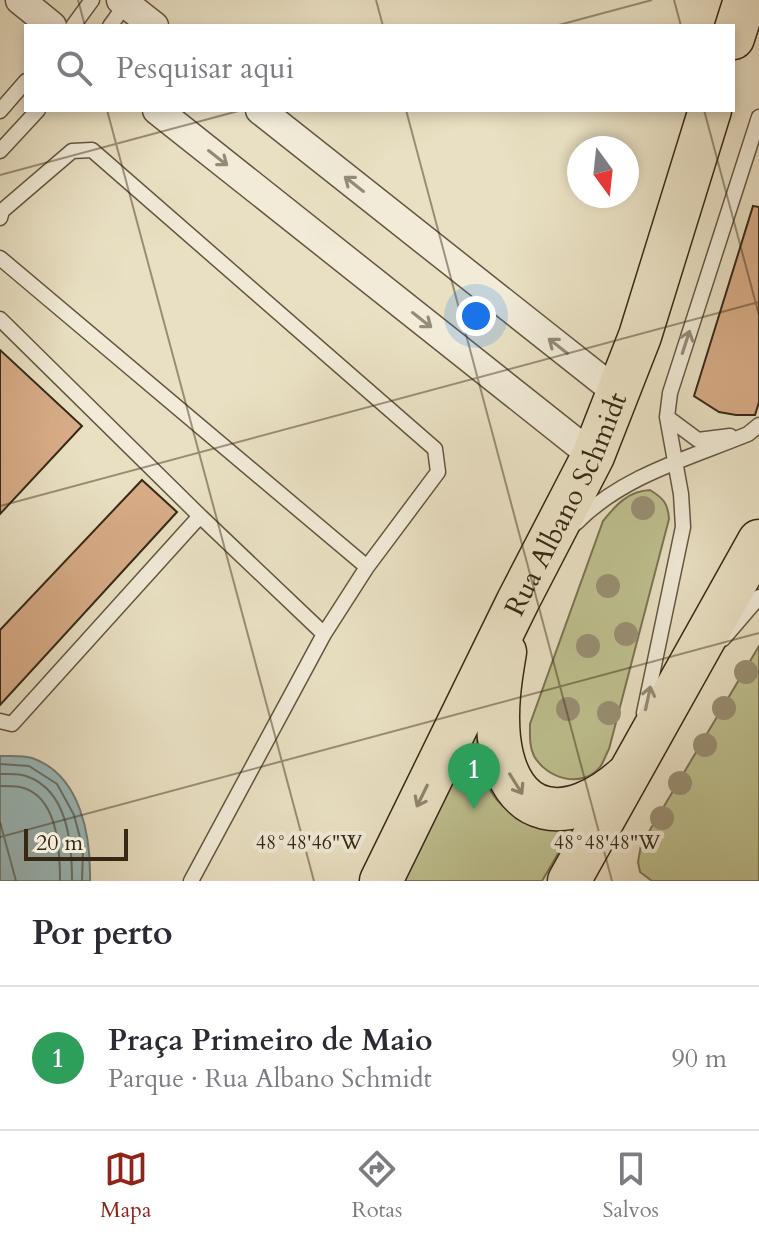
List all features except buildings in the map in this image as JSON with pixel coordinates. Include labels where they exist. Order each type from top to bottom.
[{"type":"main road","name":"Rua Albano Schmidt","points":[[381,881],[593,456],[619,394],[709,112]]},
{"type":"main road","points":[[569,881],[759,541]]},
{"type":"main road","points":[[518,601],[507,636],[498,691],[499,741],[513,782],[525,797],[542,808],[574,808],[607,793],[629,773]]},
{"type":"street","points":[[20,0],[50,24]]},
{"type":"street","points":[[119,10],[150,24]]},
{"type":"street","points":[[160,112],[593,456]]},
{"type":"street","points":[[263,112],[619,394]]},
{"type":"lane","points":[[74,24],[92,0]]},
{"type":"lane","points":[[0,111],[24,83]]},
{"type":"lane","points":[[0,151],[36,112]]},
{"type":"lane","points":[[629,773],[641,730],[683,527],[681,494],[667,417],[681,359],[759,117]]},
{"type":"lane","points":[[0,218],[2,211],[72,151],[92,150],[435,449],[438,472],[367,567],[324,634],[191,881]]},
{"type":"lane","points":[[0,258],[367,567]]},
{"type":"lane","points":[[0,319],[324,634]]},
{"type":"lane","points":[[667,417],[698,440],[754,430]]},
{"type":"lane","points":[[518,601],[567,532],[594,505],[624,485],[754,430]]},
{"type":"lane","points":[[0,721],[12,724],[200,516]]},
{"type":"lane","points":[[682,678],[742,620],[759,597]]},
{"type":"green space","points":[[650,490],[664,502],[669,519],[609,749],[593,774],[584,778],[565,778],[547,771],[534,756],[530,724],[603,521],[629,496]]},
{"type":"green space","points":[[759,646],[759,881],[652,881],[640,872],[641,845]]},
{"type":"green space","points":[[477,734],[482,770],[499,802],[525,817],[576,823],[542,881],[400,881]]},
{"type":"water","points":[[0,756],[32,758],[49,766],[62,778],[80,809],[85,827],[90,881],[0,881]]},
{"type":"place","name":"Praça Primeiro de Maio","points":[[474,809]]}]
